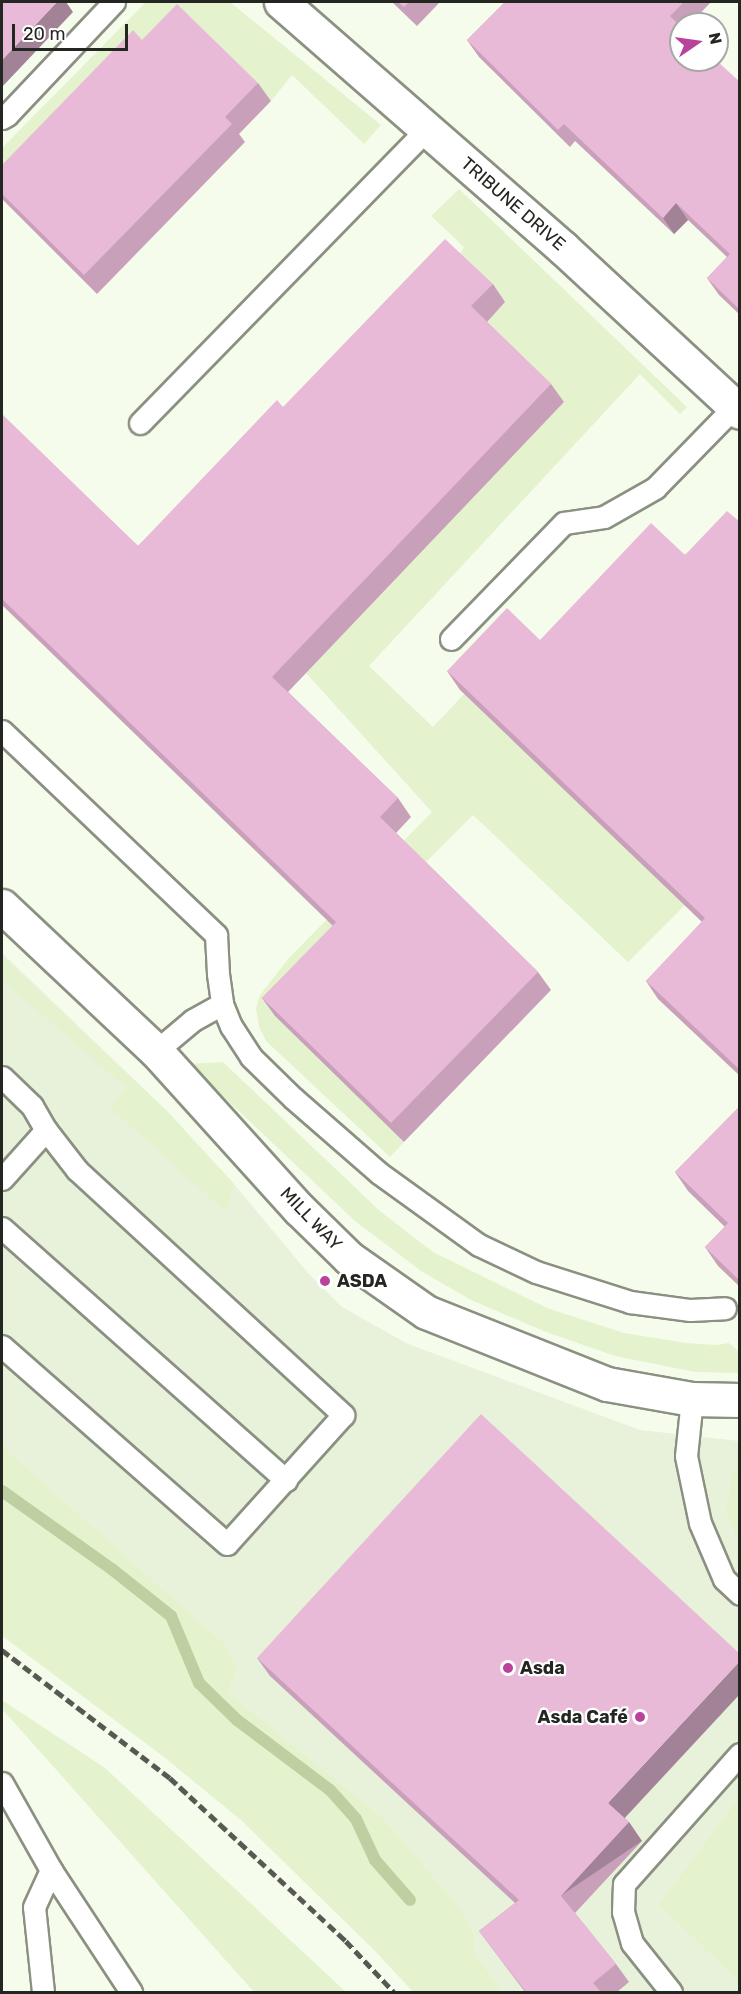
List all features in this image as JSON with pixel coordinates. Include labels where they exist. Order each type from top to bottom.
[{"type":"street","name":"TRIBUNE DRIVE","points":[[281,2],[563,248],[737,410]]},
{"type":"street","name":"MILL WAY","points":[[2,906],[156,1051],[299,1209],[349,1258],[426,1312],[607,1384],[692,1399],[740,1400]]},
{"type":"lane","points":[[2,118],[114,2]]},
{"type":"lane","points":[[140,423],[427,129]]},
{"type":"lane","points":[[451,639],[564,523],[604,517],[655,488],[737,410]]},
{"type":"lane","points":[[2,731],[216,935],[222,1004],[231,1026],[251,1057],[293,1098],[379,1173],[479,1245],[536,1272],[630,1302],[690,1310],[725,1308]]},
{"type":"lane","points":[[156,1051],[193,1020],[222,1004]]},
{"type":"lane","points":[[2,1077],[32,1106],[46,1130],[77,1170],[343,1416],[227,1544],[2,1346]]},
{"type":"lane","points":[[2,1179],[46,1130]]},
{"type":"lane","points":[[2,1228],[286,1480]]},
{"type":"lane","points":[[692,1399],[686,1456],[700,1523],[724,1580],[740,1594]]},
{"type":"lane","points":[[671,1992],[632,1943],[623,1912],[624,1884],[740,1754]]},
{"type":"lane","points":[[2,1783],[51,1870],[131,1992]]},
{"type":"lane","points":[[43,1992],[34,1907],[51,1870]]},
{"type":"shaded area","points":[[146,2],[230,2],[381,125],[364,144],[292,75],[271,101],[190,23],[2,197],[2,148]]},
{"type":"shaded area","points":[[459,189],[687,407],[680,414],[640,374],[369,666],[433,727],[464,694],[685,905],[628,962],[473,815],[423,865],[404,1142],[390,1157],[266,1041],[259,1027],[256,1008],[260,995],[289,958],[432,812],[306,673],[440,531],[484,325],[458,257],[464,247],[431,216]]},
{"type":"shaded area","points":[[2,953],[167,1111],[234,1184],[307,1272],[342,1307],[408,1344],[640,1430],[739,1441],[739,1797],[658,1905],[739,1982],[739,1992],[503,1992],[475,1954],[474,1934],[461,1909],[384,1819],[228,1692],[238,1668],[226,1645],[2,1446]]},
{"type":"shaded area","points":[[2,956],[167,1111],[234,1184],[226,1212],[110,1107],[127,1088],[2,980]]},
{"type":"shaded area","points":[[223,1062],[380,1211],[433,1252],[547,1308],[624,1333],[686,1343],[716,1345],[729,1343],[739,1352],[739,1373],[695,1372],[615,1356],[546,1332],[471,1300],[421,1271],[355,1221],[189,1064]]},
{"type":"shaded area","points":[[2,1446],[226,1645],[238,1668],[228,1692],[384,1819],[461,1909],[474,1934],[475,1954],[503,1992],[413,1992],[376,1952],[242,1821],[164,1757],[2,1636]]},
{"type":"shaded area","points":[[739,1463],[739,1542],[726,1512],[732,1477]]},
{"type":"shaded area","points":[[2,1700],[105,1768],[346,1992],[254,1992],[2,1709]]},
{"type":"shaded area","points":[[739,1797],[739,1982],[658,1905]]},
{"type":"building","points":[[2,2],[57,2],[2,60]]},
{"type":"building","points":[[398,2],[409,2],[404,7]]},
{"type":"building","points":[[505,2],[684,2],[674,12],[669,12],[669,72],[729,72],[740,82],[740,310],[707,278],[730,254],[676,203],[663,218],[564,124],[558,130],[467,40]]},
{"type":"building","points":[[177,4],[258,83],[225,117],[232,124],[84,275],[2,194],[2,165],[133,30],[142,40]]},
{"type":"building","points":[[445,239],[493,284],[471,306],[551,384],[272,677],[398,798],[380,817],[538,972],[391,1123],[262,998],[336,922],[2,599],[2,414],[138,546],[277,400],[283,407]]},
{"type":"building","points":[[727,511],[740,522],[740,1070],[646,981],[705,918],[447,671],[507,608],[540,640],[651,523],[685,555]]},
{"type":"building","points":[[740,1106],[740,1281],[705,1247],[728,1223],[675,1172]]},
{"type":"building","name":"Asda","points":[[481,1414],[740,1654],[740,1661],[608,1803],[629,1822],[561,1896],[616,1964],[593,1983],[601,1992],[526,1992],[479,1931],[519,1900],[257,1658]]},
{"type":"waterway","points":[[2,1491],[113,1570],[171,1616],[199,1683],[237,1720],[330,1790],[356,1819],[375,1860],[410,1900]]},
{"type":"railway","points":[[2,1650],[170,1778],[346,1941],[394,1992]]},
{"type":"place","name":"ASDA","points":[[325,1281]]},
{"type":"place","name":"Asda","points":[[508,1668]]},
{"type":"place","name":"Asda Café","points":[[640,1717]]}]
